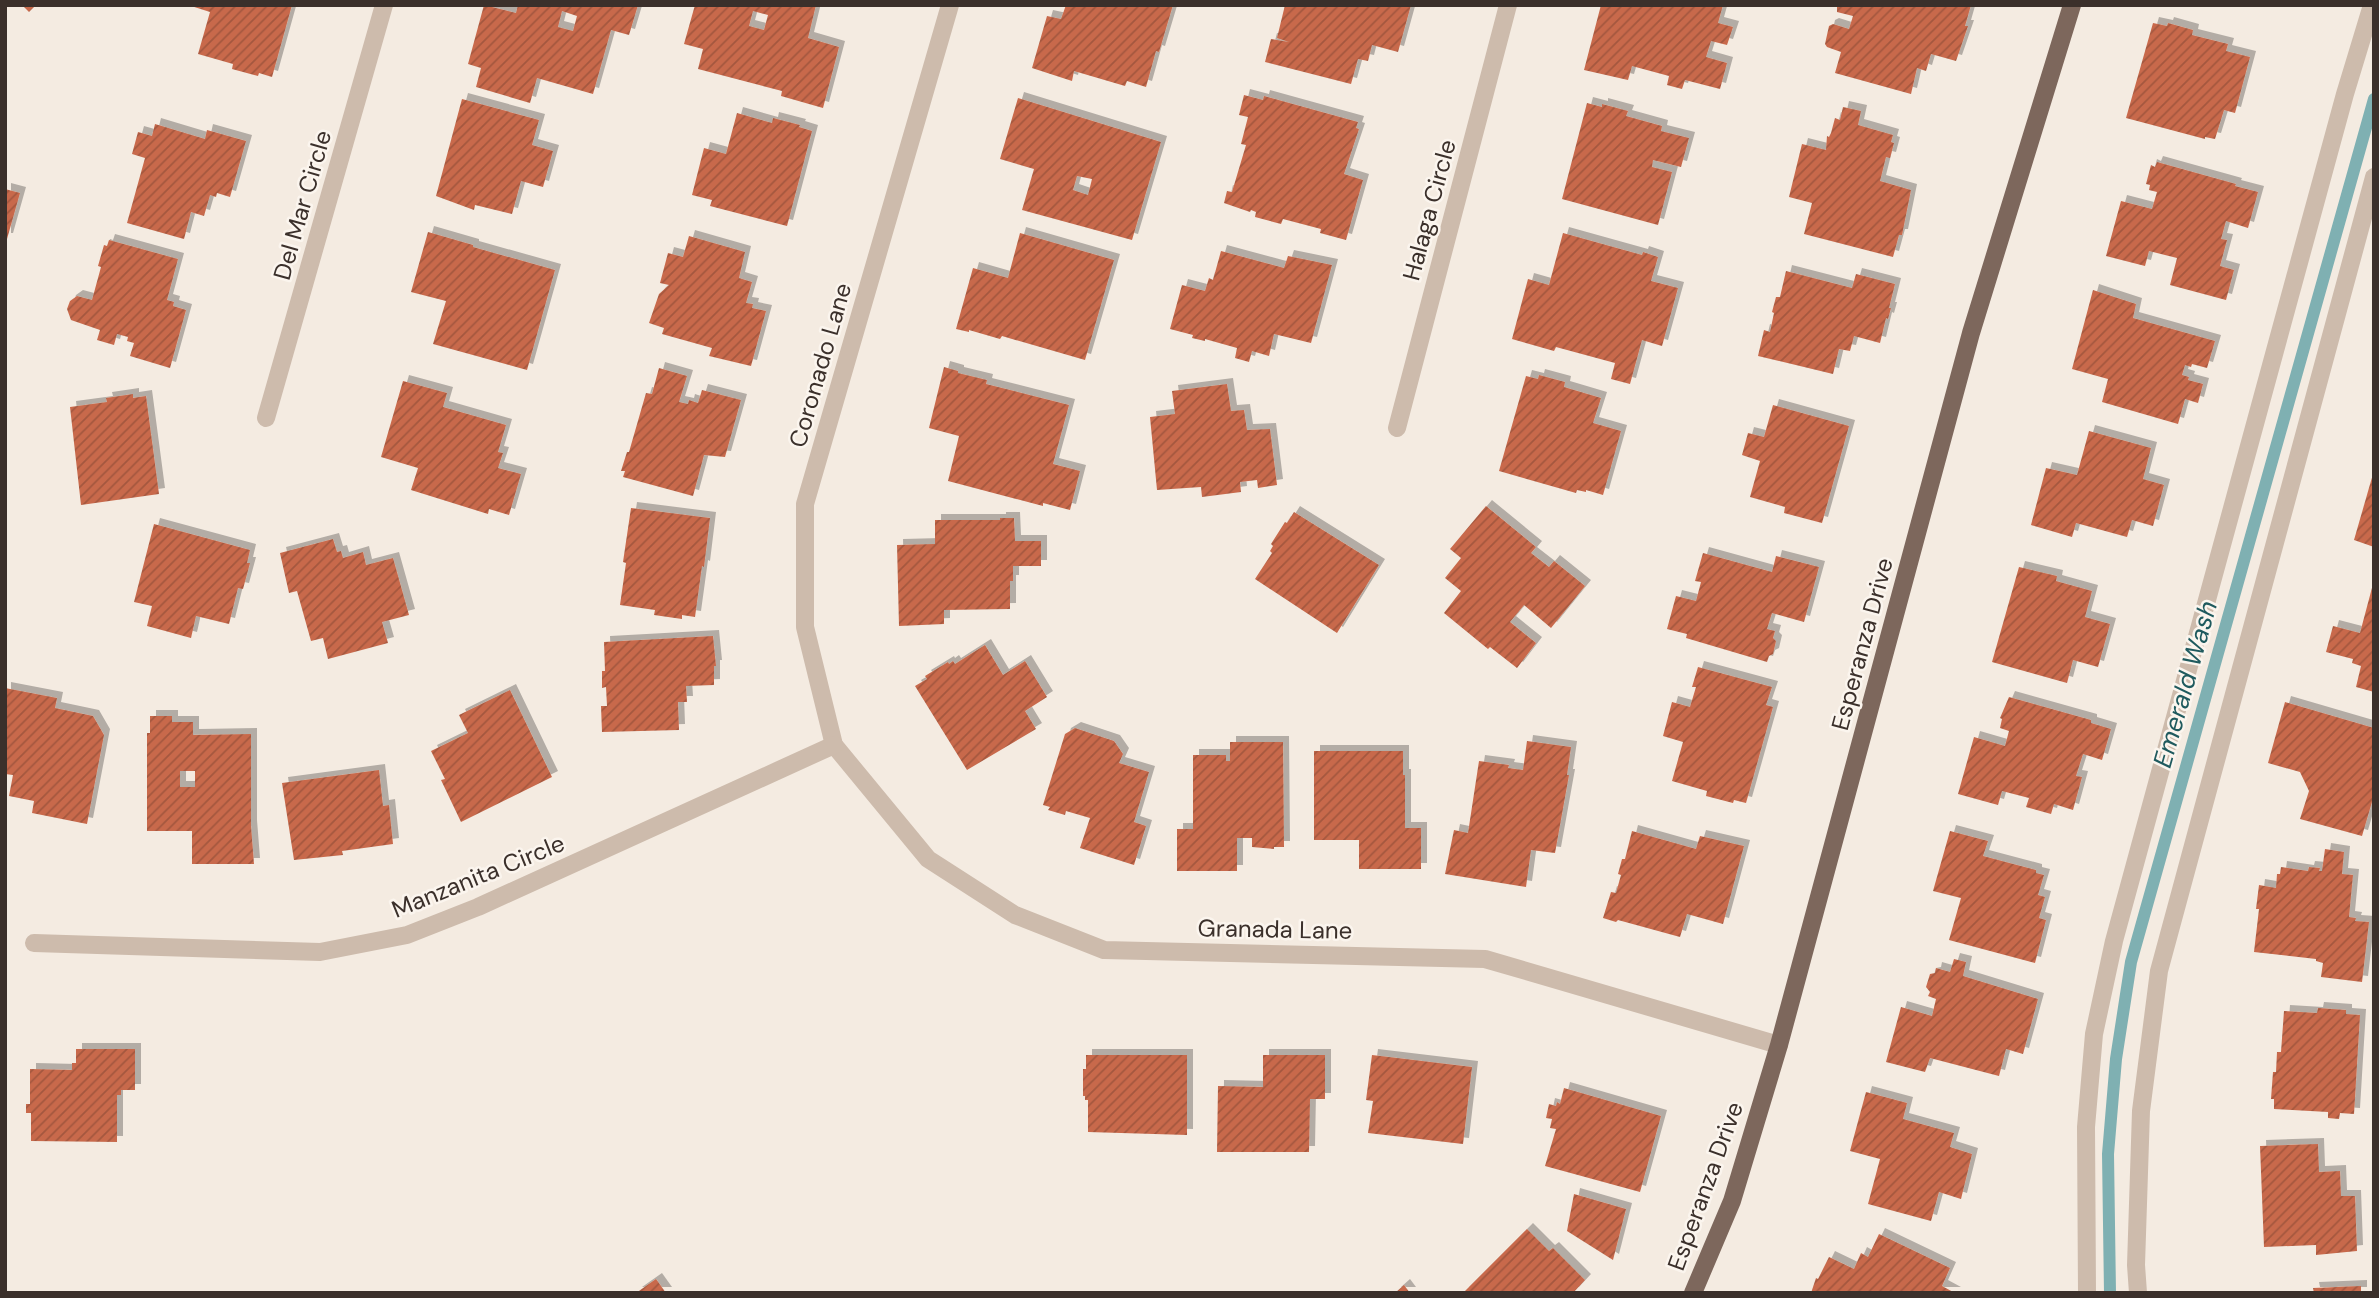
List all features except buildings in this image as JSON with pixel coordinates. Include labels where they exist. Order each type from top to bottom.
[{"type":"main road","name":"Esperanza Drive","points":[[1693,1293],[1732,1201],[1779,1045],[1971,333],[2071,5]]},
{"type":"street","name":"Del Mar Circle","points":[[266,418],[384,5]]},
{"type":"street","name":"Coronado Lane","points":[[834,745],[805,627],[805,504],[950,5]]},
{"type":"street","name":"Halaga Circle","points":[[1397,428],[1508,5]]},
{"type":"street","points":[[2087,1293],[2086,1127],[2094,1034],[2114,941],[2345,94],[2372,5]]},
{"type":"street","points":[[2138,1293],[2136,1265],[2141,1111],[2159,971],[2374,177]]},
{"type":"street","name":"Manzanita Circle","points":[[34,943],[320,952],[407,935],[478,907],[834,745]]},
{"type":"street","name":"Granada Lane","points":[[834,745],[928,859],[1015,915],[1104,950],[1485,959],[1779,1045]]},
{"type":"waterway","name":"Emerald Wash","points":[[2110,1293],[2108,1154],[2116,1059],[2131,962],[2374,99]]}]
